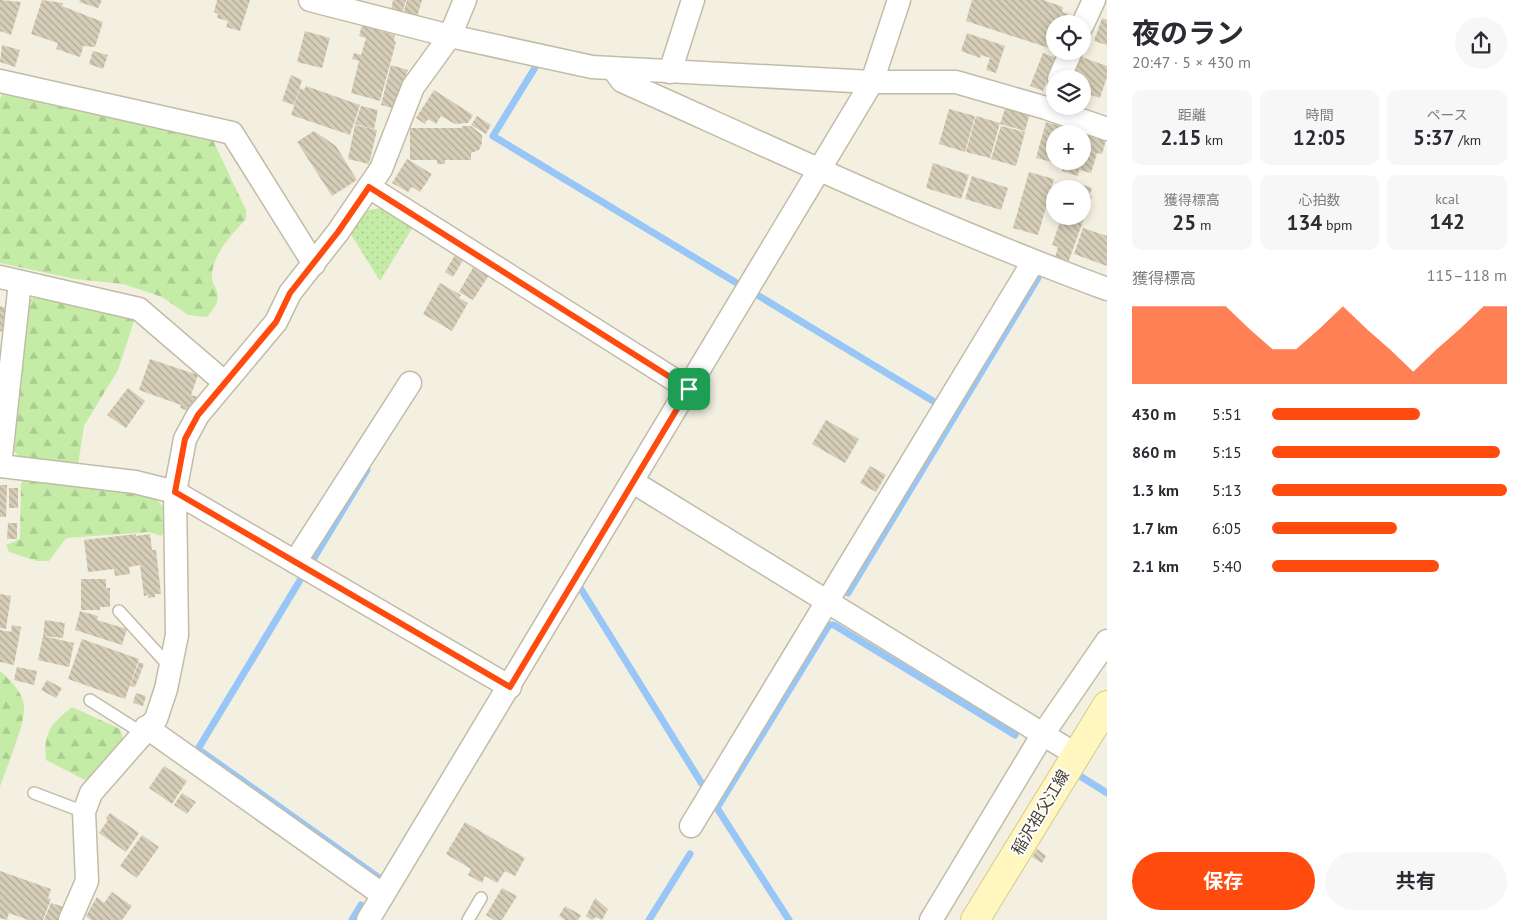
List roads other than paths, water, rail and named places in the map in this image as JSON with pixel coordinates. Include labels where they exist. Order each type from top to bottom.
[{"type":"main road","name":"稲沢祖父江線","points":[[975,920],[1075,754],[1107,705]]},
{"type":"street","points":[[310,0],[450,36],[592,67],[614,70],[872,82],[956,82],[1046,97]]},
{"type":"street","points":[[70,920],[87,881],[84,812],[90,793],[144,730],[156,719],[170,667],[177,635],[175,492],[185,439],[198,415],[276,322],[290,293],[314,264],[381,169],[412,86],[450,36],[465,0]]},
{"type":"street","points":[[670,72],[693,0]]},
{"type":"street","points":[[368,920],[821,170],[872,82],[899,0]]},
{"type":"street","points":[[1087,15],[1094,0]]},
{"type":"street","points":[[614,70],[622,81],[821,170],[1033,262],[1107,289]]},
{"type":"street","points":[[0,81],[232,133],[314,264]]},
{"type":"street","points":[[1082,115],[1107,129]]},
{"type":"street","points":[[369,187],[689,389]]},
{"type":"street","points":[[691,826],[1033,262]]},
{"type":"street","points":[[224,382],[140,309],[10,279],[0,466],[135,482],[175,492],[510,687]]},
{"type":"street","points":[[296,562],[410,383]]},
{"type":"street","points":[[633,482],[1075,754]]},
{"type":"street","points":[[931,920],[1043,734],[1107,641]]},
{"type":"street","points":[[144,730],[383,895]]},
{"type":"lane","points":[[119,611],[170,667]]},
{"type":"lane","points":[[90,700],[144,730]]},
{"type":"lane","points":[[34,793],[84,812]]},
{"type":"lane","points":[[468,920],[481,898]]},
{"type":"waterway","points":[[536,66],[493,136],[740,285]]},
{"type":"waterway","points":[[848,593],[1038,278]]},
{"type":"waterway","points":[[759,296],[933,401]]},
{"type":"waterway","points":[[314,558],[367,470]]},
{"type":"waterway","points":[[302,577],[198,749],[378,877]]},
{"type":"waterway","points":[[581,589],[702,784]]},
{"type":"waterway","points":[[789,920],[717,808],[829,625],[834,625],[1015,735]]},
{"type":"waterway","points":[[1080,776],[1107,793]]},
{"type":"waterway","points":[[649,920],[690,854]]},
{"type":"waterway","points":[[352,920],[361,905]]}]
